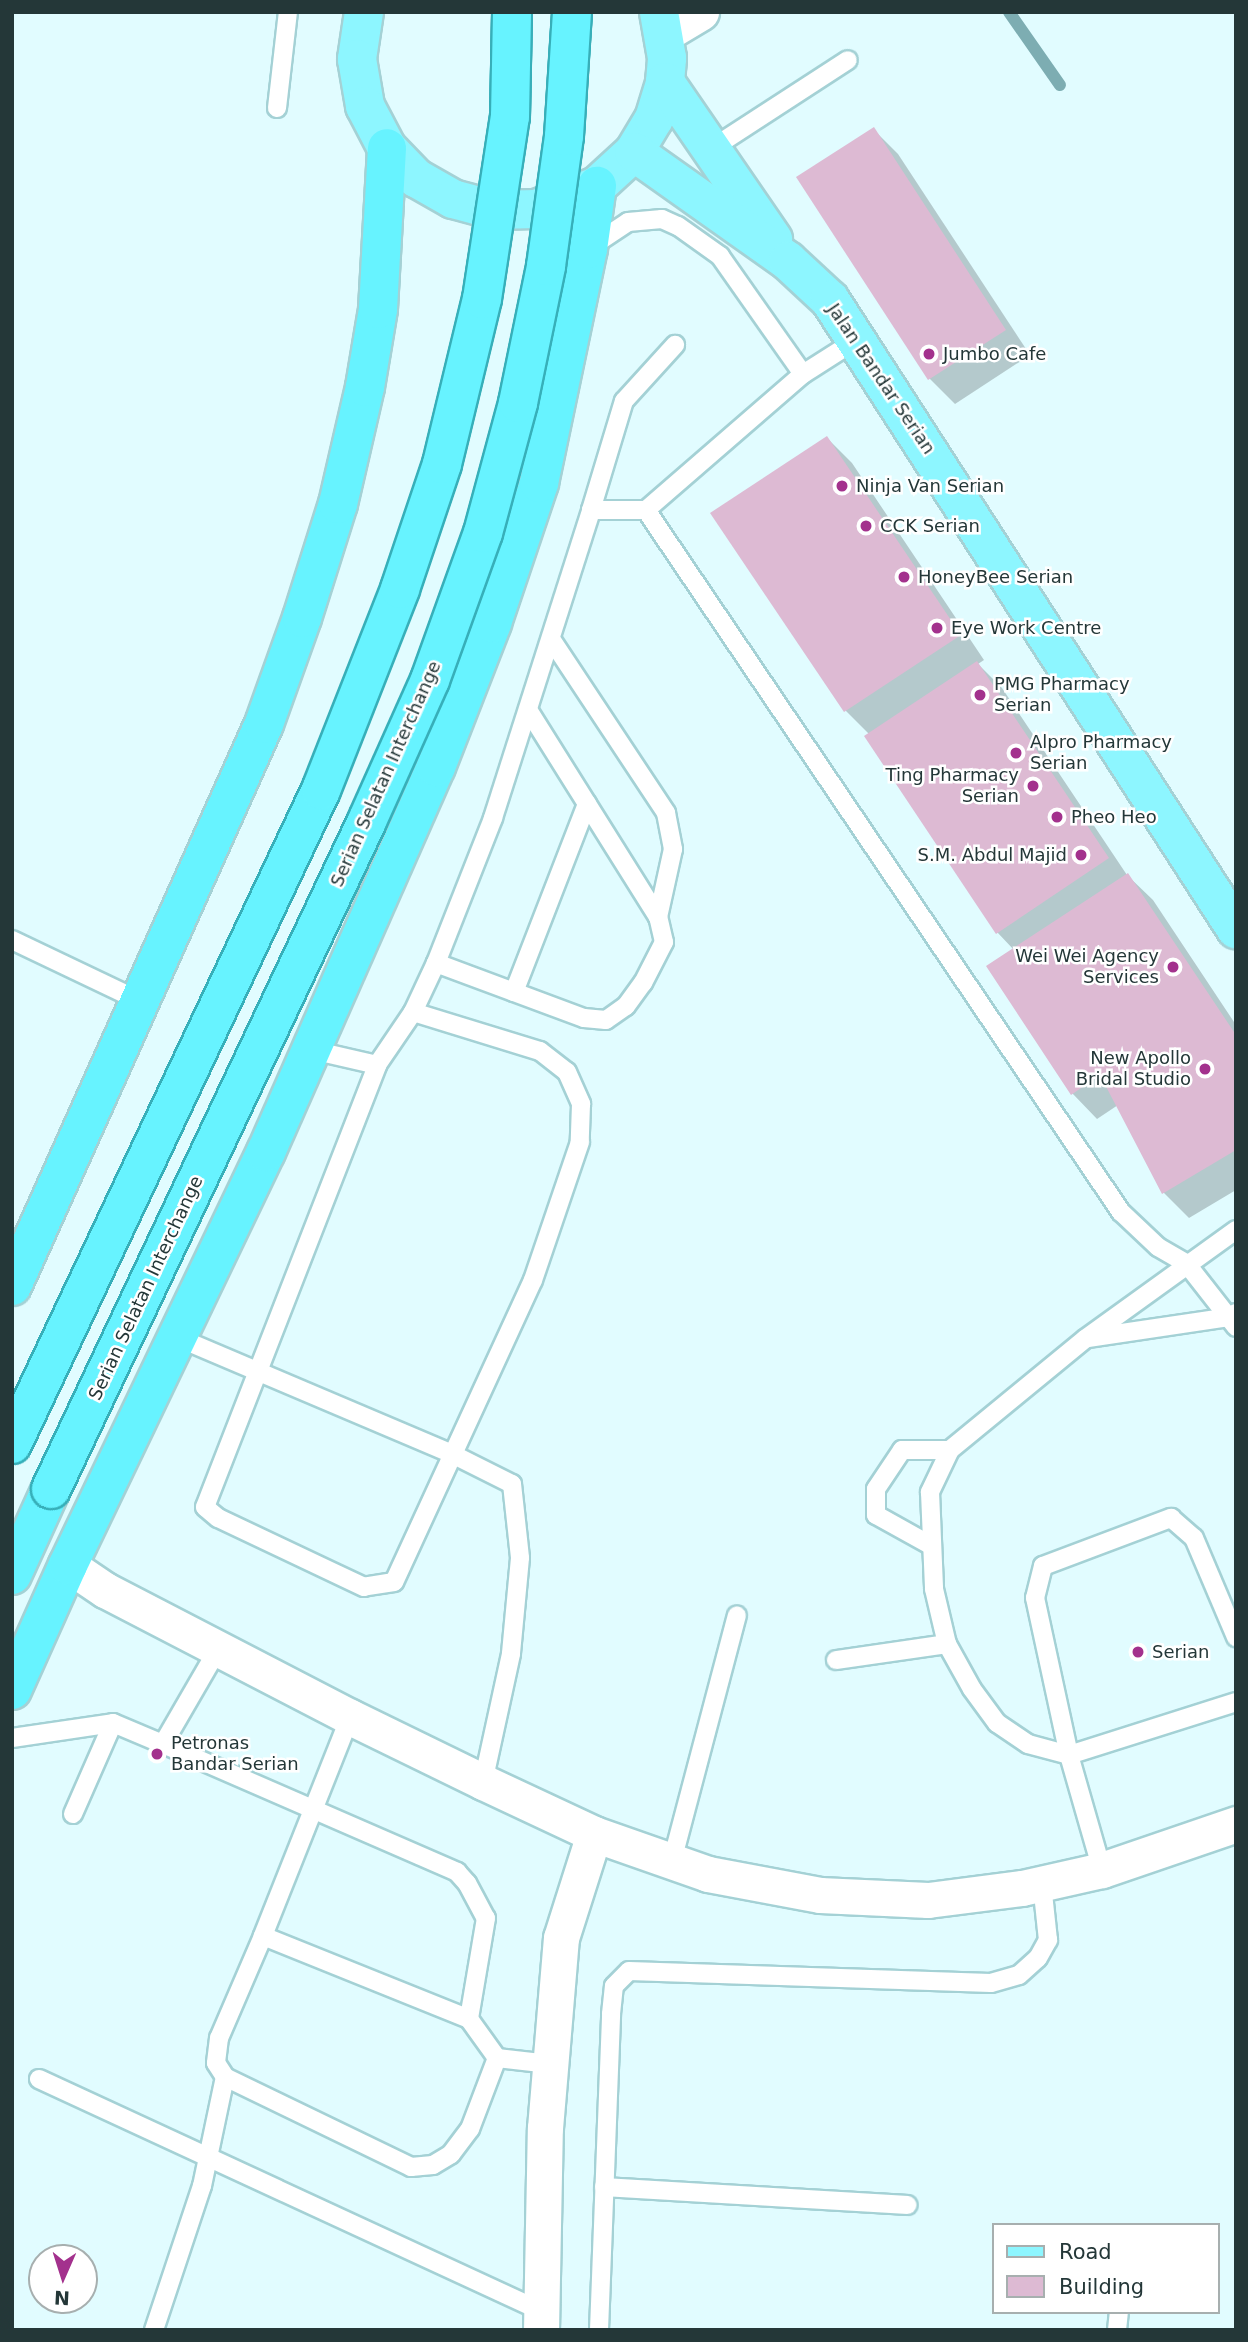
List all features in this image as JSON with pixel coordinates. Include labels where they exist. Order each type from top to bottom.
[{"type":"highway","points":[[12,1444],[321,790],[400,589],[442,464],[482,299],[510,117],[512,12]]},
{"type":"highway","name":"Serian Selatan Interchange","points":[[12,1575],[367,821],[430,680],[483,533],[518,403],[546,266],[564,136],[572,12]]},
{"type":"highway","points":[[12,1286],[264,724],[338,504],[365,387],[378,309],[387,148]]},
{"type":"highway","points":[[12,1690],[68,1565],[179,1338],[312,1050],[436,767],[492,623],[539,483],[588,248],[597,186]]},
{"type":"main road","points":[[363,12],[357,59],[365,106],[387,148],[416,178],[453,199],[494,210],[536,209],[597,186],[634,152],[654,119],[665,82],[662,22]]},
{"type":"main road","name":"Jalan Bandar Serian","points":[[665,82],[788,261]]},
{"type":"main road","name":"Jalan Bandar Serian","points":[[634,152],[788,261],[830,300],[858,339],[1236,929]]},
{"type":"street","points":[[662,22],[701,12]]},
{"type":"street","points":[[68,1565],[105,1590],[350,1717],[483,1782],[594,1834],[708,1874],[820,1895],[928,1900],[1042,1884],[1102,1870],[1236,1824]]},
{"type":"street","points":[[541,2321],[550,2064],[561,1938],[594,1834]]},
{"type":"lane","points":[[277,108],[288,12]]},
{"type":"lane","points":[[712,149],[848,60]]},
{"type":"lane","points":[[588,248],[628,222],[662,219],[678,226],[720,256],[803,373]]},
{"type":"lane","points":[[591,510],[646,510],[803,373],[858,339]]},
{"type":"lane","points":[[413,1012],[540,1051],[567,1072],[581,1104],[580,1142],[533,1280],[394,1581],[364,1587],[218,1518],[205,1507],[377,1065],[413,1012],[436,963],[493,818],[624,401],[675,345]]},
{"type":"lane","points":[[646,510],[1121,1212],[1158,1247],[1186,1263],[1234,1319]]},
{"type":"lane","points":[[551,639],[666,813],[673,849],[658,916]]},
{"type":"lane","points":[[436,963],[584,1018],[606,1020],[626,1006],[643,983],[664,942],[658,916],[528,710]]},
{"type":"lane","points":[[514,992],[587,804]]},
{"type":"lane","points":[[12,940],[138,1000]]},
{"type":"lane","points":[[312,1050],[377,1065]]},
{"type":"lane","points":[[1236,1230],[1186,1263],[1085,1339],[950,1450],[930,1492],[934,1589],[947,1644],[972,1689],[997,1723],[1028,1744],[1069,1755],[1236,1702]]},
{"type":"lane","points":[[1085,1339],[1234,1319]]},
{"type":"lane","points":[[179,1338],[452,1454],[512,1484],[520,1559],[510,1654],[483,1782]]},
{"type":"lane","points":[[932,1546],[876,1515],[876,1489],[902,1450],[950,1450]]},
{"type":"lane","points":[[1102,1870],[1069,1755],[1035,1598],[1043,1566],[1171,1518],[1194,1538],[1236,1637]]},
{"type":"lane","points":[[672,1861],[737,1615]]},
{"type":"lane","points":[[836,1660],[947,1644]]},
{"type":"lane","points":[[163,1744],[218,1649]]},
{"type":"lane","points":[[350,1717],[263,1937],[219,2038],[216,2063],[225,2077],[411,2167],[433,2165],[451,2154],[470,2129],[497,2058]]},
{"type":"lane","points":[[74,1814],[113,1723]]},
{"type":"lane","points":[[12,1738],[15,1735],[113,1723],[311,1811],[457,1871],[467,1883],[486,1918],[469,2019]]},
{"type":"lane","points":[[599,2330],[614,1986],[628,1971],[991,1983],[1019,1975],[1038,1958],[1048,1940],[1042,1884]]},
{"type":"lane","points":[[263,1937],[469,2019],[497,2058],[550,2064]]},
{"type":"lane","points":[[154,2330],[202,2186],[225,2077]]},
{"type":"lane","points":[[39,2079],[207,2155],[541,2321]]},
{"type":"lane","points":[[604,2187],[907,2204]]},
{"type":"building","points":[[874,127],[1006,330],[928,380],[796,177]]},
{"type":"building","points":[[827,436],[961,635],[844,712],[710,513]]},
{"type":"building","points":[[977,661],[1109,858],[996,934],[864,736]]},
{"type":"building","points":[[1128,873],[1236,1035],[1236,1150],[1162,1194],[1100,1075],[1071,1095],[986,966]]},
{"type":"waterway","points":[[1009,12],[1060,85]]},
{"type":"place","name":"Jumbo Cafe","points":[[929,354]]},
{"type":"place","name":"Ninja Van Serian","points":[[842,486]]},
{"type":"place","name":"CCK Serian","points":[[866,526]]},
{"type":"place","name":"HoneyBee Serian","points":[[904,577]]},
{"type":"place","name":"Eye Work Centre","points":[[937,628]]},
{"type":"place","name":"PMG Pharmacy Serian","points":[[980,695]]},
{"type":"place","name":"Alpro Pharmacy Serian","points":[[1016,753]]},
{"type":"place","name":"Ting Pharmacy Serian","points":[[1033,786]]},
{"type":"place","name":"Pheo Heo","points":[[1057,817]]},
{"type":"place","name":"S.M. Abdul Majid","points":[[1081,855]]},
{"type":"place","name":"Wei Wei Agency Services","points":[[1173,967]]},
{"type":"place","name":"New Apollo Bridal Studio","points":[[1205,1069]]},
{"type":"place","name":"Serian","points":[[1138,1652]]},
{"type":"place","name":"Petronas Bandar Serian","points":[[157,1754]]}]
